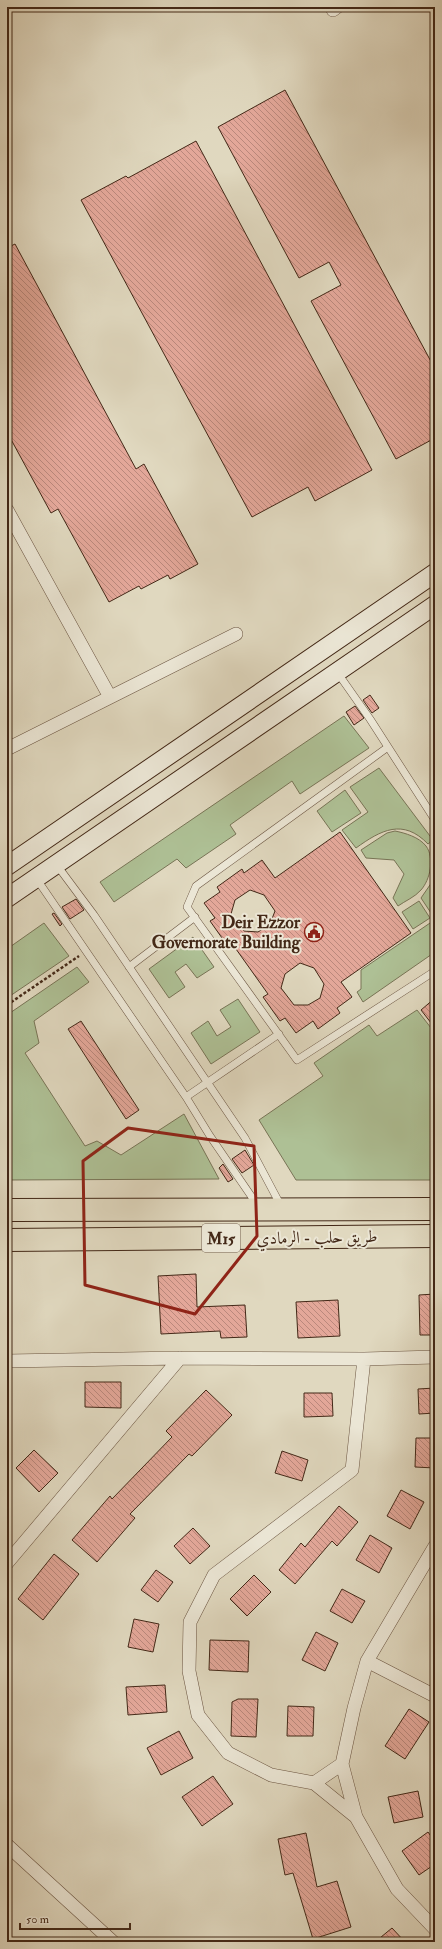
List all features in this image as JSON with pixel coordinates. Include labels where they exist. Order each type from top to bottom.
[{"type":"highway","name":"طريق حلب - الرمادي","points":[[7,1210],[435,1209]]},
{"type":"highway","name":"طريق حلب - الرمادي","points":[[7,1240],[435,1236]]},
{"type":"main road","points":[[7,866],[435,573]]},
{"type":"main road","points":[[7,898],[435,605]]},
{"type":"street","points":[[7,510],[110,697]]},
{"type":"street","points":[[7,749],[236,634]]},
{"type":"street","points":[[7,1361],[180,1358],[435,1358]]},
{"type":"street","points":[[7,1563],[180,1358]]},
{"type":"street","points":[[356,1817],[314,1784],[271,1775],[228,1753],[198,1715],[189,1671],[190,1622],[214,1575],[352,1470],[364,1359]]},
{"type":"street","points":[[435,1546],[367,1661],[354,1708],[342,1764],[356,1817],[397,1889],[435,1929]]},
{"type":"street","points":[[367,1661],[435,1696]]},
{"type":"street","points":[[314,1784],[342,1764]]},
{"type":"street","points":[[7,1845],[113,1942]]},
{"type":"lane","points":[[336,672],[388,747],[435,820]]},
{"type":"lane","points":[[388,747],[196,886],[188,907],[297,1060],[435,971]]},
{"type":"lane","points":[[56,864],[94,915],[245,1138],[282,1210]]},
{"type":"lane","points":[[36,878],[186,1097],[210,1136],[260,1210]]},
{"type":"lane","points":[[129,967],[195,917]]},
{"type":"lane","points":[[186,1097],[279,1034]]},
{"type":"path","points":[[7,1005],[86,952]]},
{"type":"highlighted area","points":[[128,1128],[254,1146],[257,1236],[195,1314],[85,1285],[83,1161]]},
{"type":"green space","points":[[344,716],[369,748],[300,794],[292,781],[230,825],[236,834],[186,868],[177,859],[114,902],[100,882]]},
{"type":"green space","points":[[379,768],[433,840],[428,844],[419,836],[410,831],[401,829],[383,832],[356,848],[342,830],[368,812],[350,787]]},
{"type":"green space","points":[[345,790],[361,813],[332,832],[317,811]]},
{"type":"green space","points":[[395,831],[420,840],[429,851],[431,863],[427,881],[421,890],[398,906],[393,898],[404,874],[394,860],[366,858],[361,850],[387,833]]},
{"type":"green space","points":[[435,869],[435,919],[421,898],[432,882]]},
{"type":"green space","points":[[419,901],[430,918],[413,929],[402,912]]},
{"type":"green space","points":[[433,921],[435,925],[435,952],[363,1002],[357,992],[361,989],[361,970]]},
{"type":"green space","points":[[44,923],[69,956],[7,998],[7,949]]},
{"type":"green space","points":[[193,937],[214,967],[197,978],[186,964],[175,972],[185,987],[169,998],[149,969]]},
{"type":"green space","points":[[77,967],[89,982],[34,1021],[39,1043],[25,1053],[85,1146],[97,1141],[121,1155],[184,1114],[219,1179],[7,1180],[7,1015]]},
{"type":"green space","points":[[238,999],[260,1032],[211,1064],[191,1033],[208,1021],[217,1036],[231,1027],[220,1010]]},
{"type":"green space","points":[[417,1010],[435,1033],[435,1180],[296,1180],[259,1120],[323,1076],[314,1063],[369,1025],[377,1036]]},
{"type":"building","points":[[285,90],[435,369],[435,438],[396,459],[311,301],[341,285],[329,262],[299,278],[218,127]]},
{"type":"building","points":[[196,141],[372,470],[315,501],[308,487],[252,517],[81,200],[126,176],[128,178]]},
{"type":"building","points":[[15,244],[136,469],[144,464],[198,564],[170,579],[168,575],[141,589],[139,586],[109,602],[58,509],[51,513],[7,432],[7,248]]},
{"type":"building","points":[[370,695],[379,708],[372,713],[363,700]]},
{"type":"building","points":[[355,706],[364,718],[354,725],[346,712]]},
{"type":"building","name":"Deir Ezzor Governorate Building","points":[[340,832],[411,933],[341,982],[352,997],[337,1008],[340,1013],[318,1029],[313,1021],[296,1033],[285,1018],[280,1021],[263,997],[268,994],[231,942],[227,945],[210,921],[215,918],[204,903],[220,892],[217,887],[242,869],[244,873],[262,860],[275,878]],"holes":[[[250,890],[264,895],[275,911],[270,924],[258,932],[244,931],[231,914],[235,900]],[[300,963],[314,968],[324,984],[320,998],[308,1005],[294,1005],[281,988],[285,974]]]},
{"type":"building","points":[[76,899],[84,910],[70,919],[62,907]]},
{"type":"building","points":[[54,913],[62,924],[60,926],[52,914]]},
{"type":"building","points":[[435,998],[435,1028],[421,1010]]},
{"type":"building","points":[[81,1021],[139,1110],[126,1119],[68,1029]]},
{"type":"building","points":[[245,1150],[254,1165],[242,1173],[232,1159]]},
{"type":"building","points":[[223,1164],[233,1179],[228,1182],[219,1168]]},
{"type":"building","points":[[196,1274],[197,1307],[245,1305],[247,1337],[221,1338],[220,1331],[161,1334],[158,1276]]},
{"type":"building","points":[[435,1294],[435,1335],[420,1335],[419,1295]]},
{"type":"building","points":[[338,1300],[340,1336],[298,1338],[296,1302]]},
{"type":"building","points":[[85,1382],[121,1382],[121,1408],[85,1407]]},
{"type":"building","points":[[435,1388],[435,1413],[419,1414],[418,1389]]},
{"type":"building","points":[[206,1390],[232,1415],[192,1456],[189,1454],[130,1514],[135,1518],[97,1562],[72,1540],[110,1496],[112,1499],[172,1437],[166,1431]]},
{"type":"building","points":[[304,1393],[332,1393],[333,1416],[304,1417]]},
{"type":"building","points":[[416,1438],[435,1438],[435,1468],[415,1467]]},
{"type":"building","points":[[34,1450],[58,1473],[39,1492],[16,1468]]},
{"type":"building","points":[[282,1451],[308,1460],[302,1481],[275,1473]]},
{"type":"building","points":[[401,1490],[424,1502],[410,1529],[387,1516]]},
{"type":"building","points":[[339,1506],[358,1522],[337,1546],[332,1541],[295,1584],[279,1570],[301,1543],[305,1547]]},
{"type":"building","points":[[193,1528],[210,1546],[190,1564],[174,1546]]},
{"type":"building","points":[[370,1535],[392,1548],[379,1573],[356,1560]]},
{"type":"building","points":[[54,1554],[79,1574],[43,1620],[18,1599]]},
{"type":"building","points":[[156,1570],[173,1582],[158,1602],[141,1590]]},
{"type":"building","points":[[254,1575],[271,1592],[247,1616],[230,1599]]},
{"type":"building","points":[[342,1589],[365,1601],[352,1623],[330,1611]]},
{"type":"building","points":[[134,1619],[159,1624],[153,1652],[128,1647]]},
{"type":"building","points":[[316,1632],[338,1643],[325,1671],[302,1660]]},
{"type":"building","points":[[210,1640],[249,1641],[248,1672],[209,1670]]},
{"type":"building","points":[[165,1685],[167,1712],[128,1715],[126,1687]]},
{"type":"building","points":[[238,1699],[258,1699],[256,1737],[231,1736],[232,1702]]},
{"type":"building","points":[[288,1706],[314,1707],[313,1736],[287,1736]]},
{"type":"building","points":[[409,1709],[429,1722],[405,1759],[385,1746]]},
{"type":"building","points":[[179,1731],[193,1758],[161,1775],[147,1748]]},
{"type":"building","points":[[213,1776],[233,1804],[202,1826],[182,1797]]},
{"type":"building","points":[[418,1791],[423,1817],[394,1823],[388,1797]]},
{"type":"building","points":[[428,1832],[435,1842],[435,1864],[419,1875],[402,1851]]},
{"type":"building","points":[[306,1833],[317,1887],[337,1881],[351,1927],[313,1939],[293,1873],[285,1875],[278,1839]]},
{"type":"building","points":[[392,1928],[405,1942],[375,1942]]},
{"type":"place","name":"Deir Ezzor Governorate Building","points":[[314,932]]}]
